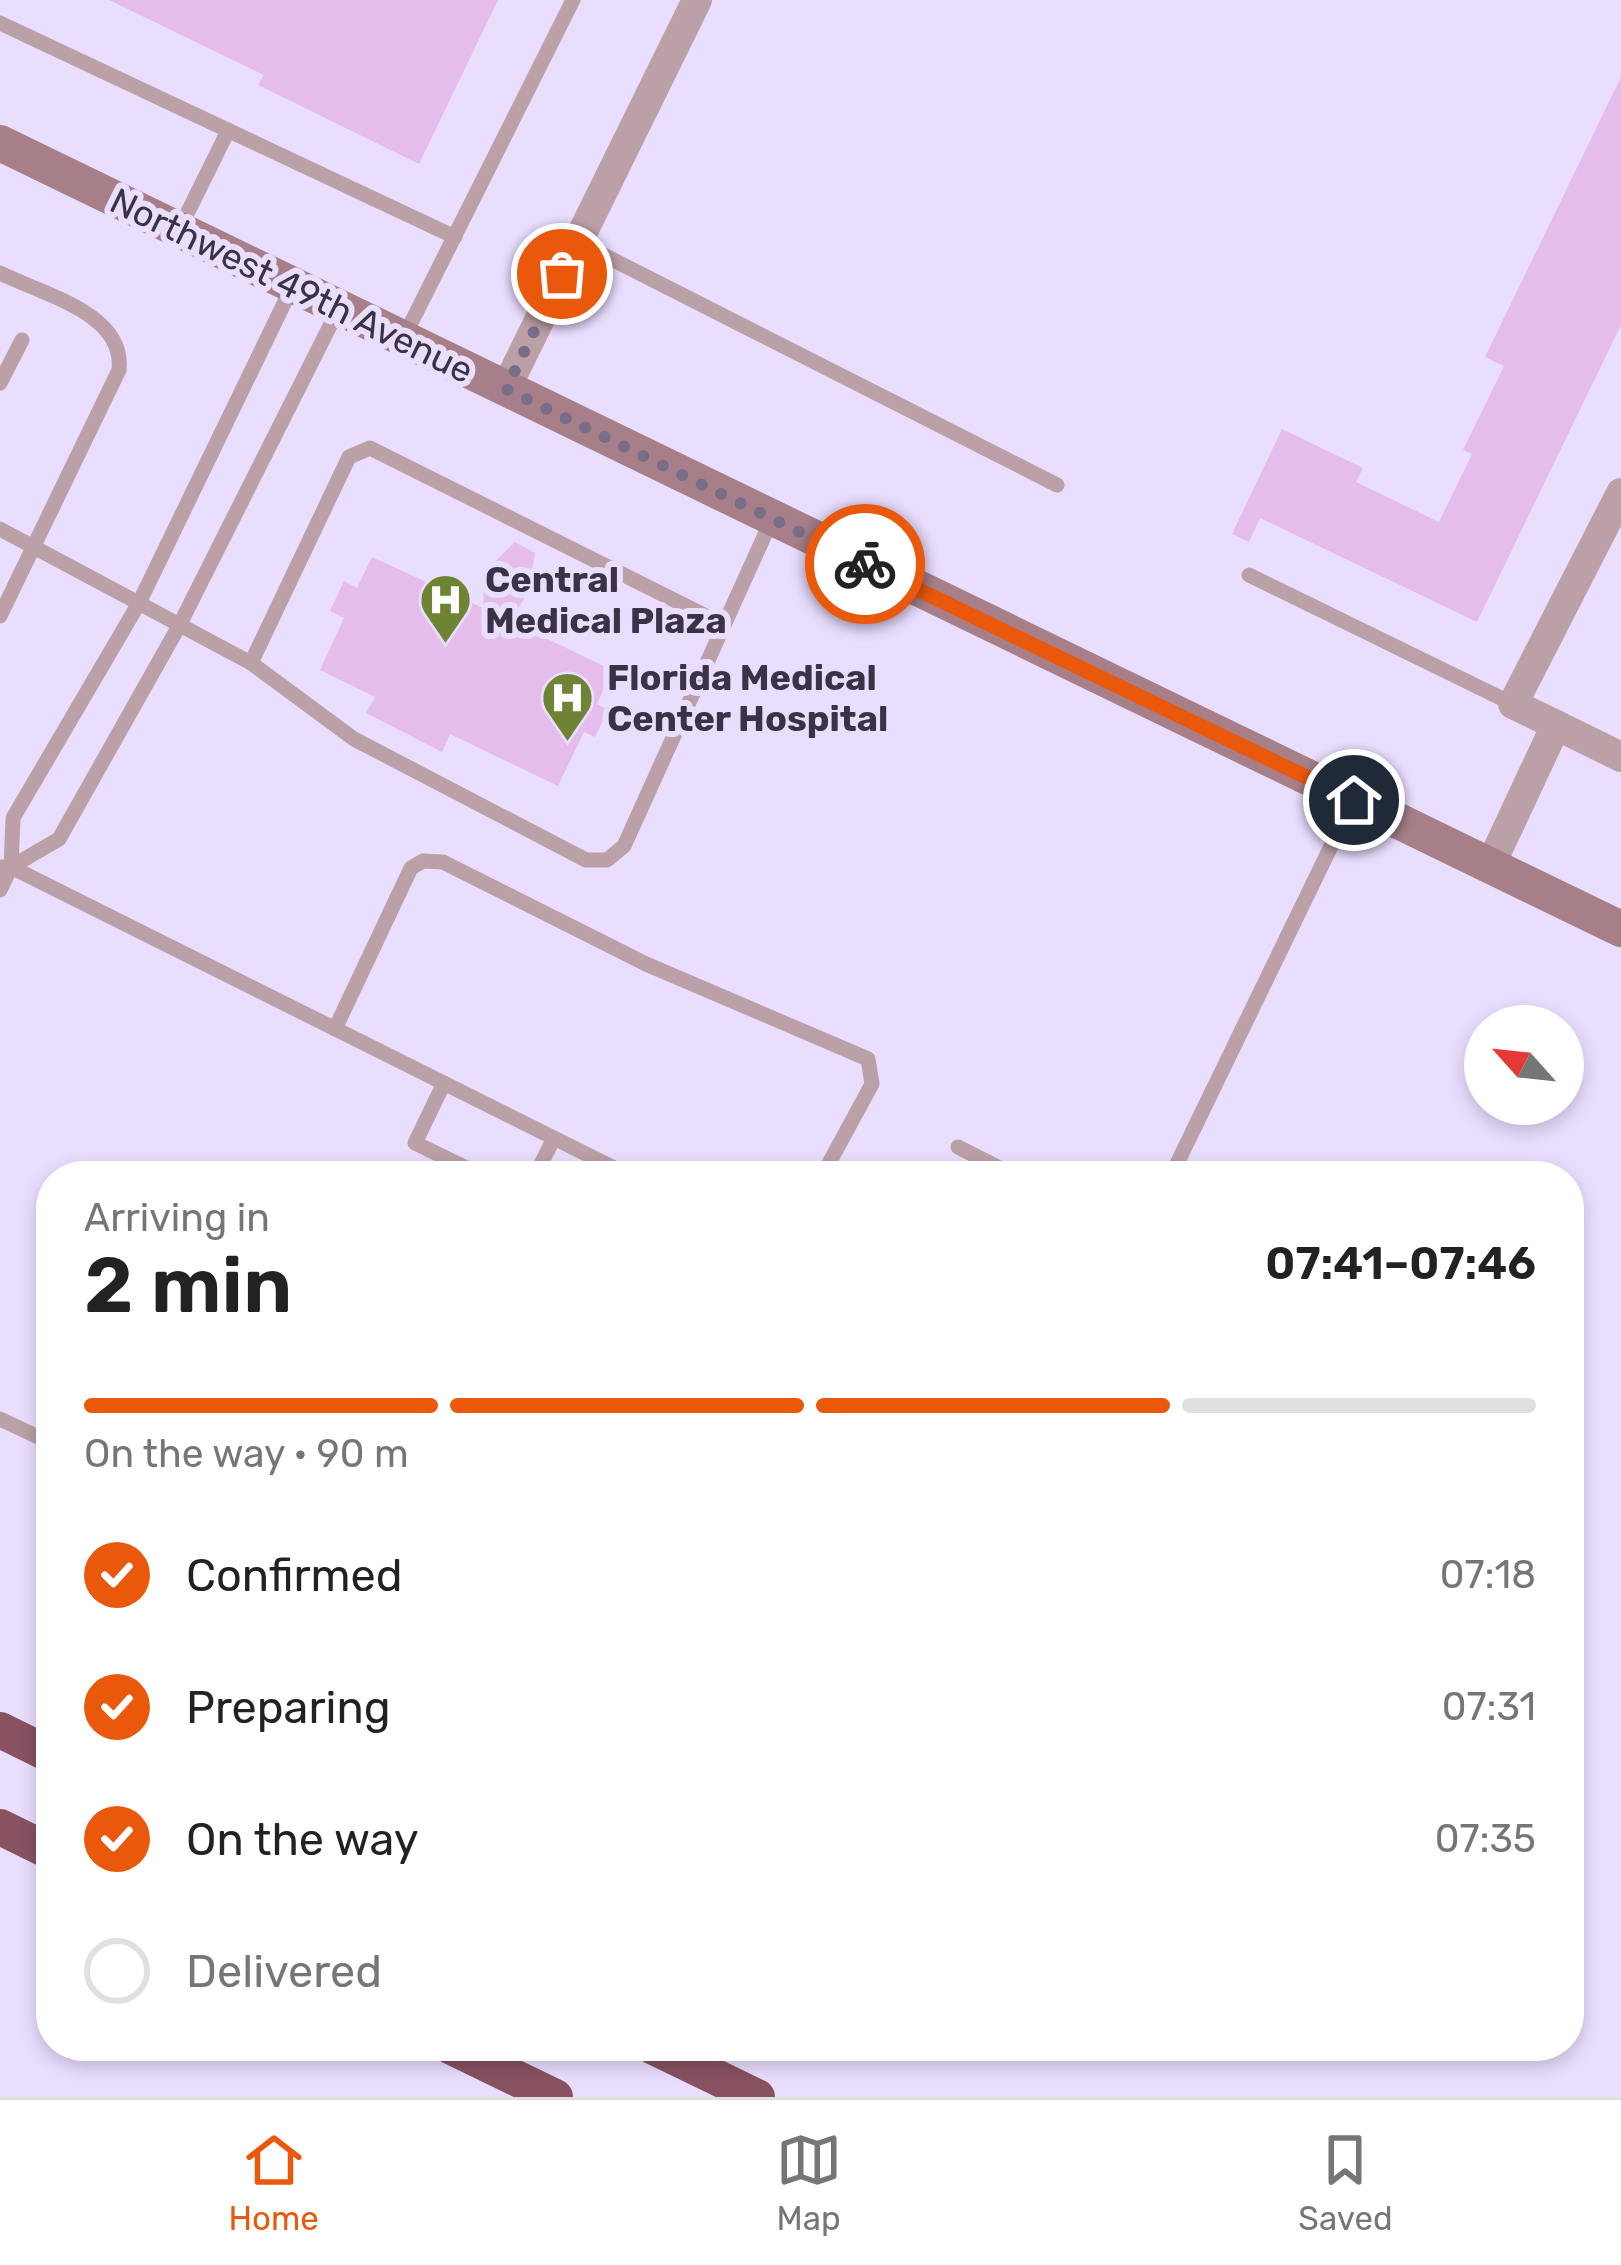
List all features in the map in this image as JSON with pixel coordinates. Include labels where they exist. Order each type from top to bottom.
[{"type":"highway","points":[[0,1730],[36,1748]]},
{"type":"highway","points":[[0,1827],[36,1845]]},
{"type":"highway","points":[[481,2061],[555,2097]]},
{"type":"highway","points":[[683,2061],[758,2097]]},
{"type":"street","points":[[506,389],[697,0]]},
{"type":"street","name":"Northwest 49th Avenue","points":[[0,143],[1621,929]]},
{"type":"street","points":[[1619,750],[1513,704],[1621,493]]},
{"type":"street","points":[[1490,866],[1556,725]]},
{"type":"lane","points":[[404,338],[573,0]]},
{"type":"lane","points":[[0,23],[455,237]]},
{"type":"lane","points":[[179,230],[227,133]]},
{"type":"lane","points":[[578,242],[1057,484]]},
{"type":"lane","points":[[0,273],[109,326],[122,346],[119,370],[0,616]]},
{"type":"lane","points":[[0,890],[13,818],[140,603],[293,285]]},
{"type":"lane","points":[[6,867],[59,838],[179,626],[340,306]]},
{"type":"lane","points":[[0,382],[22,340]]},
{"type":"lane","points":[[251,663],[349,457],[358,449],[370,448],[722,624]]},
{"type":"lane","points":[[0,529],[251,663],[354,739],[586,860],[607,860],[624,846],[772,519]]},
{"type":"lane","points":[[1249,574],[1513,704]]},
{"type":"lane","points":[[1178,1161],[1354,800]]},
{"type":"lane","points":[[335,1029],[411,868],[423,861],[443,862],[683,981],[868,1059],[872,1084],[830,1161]]},
{"type":"lane","points":[[6,867],[601,1161]]},
{"type":"lane","points":[[444,1083],[415,1143],[452,1161]]},
{"type":"lane","points":[[542,1161],[554,1138]]},
{"type":"lane","points":[[958,1147],[986,1161]]},
{"type":"lane","points":[[0,1419],[36,1436]]},
{"type":"building","points":[[109,0],[498,0],[419,164],[258,85],[264,75]]},
{"type":"building","points":[[1621,77],[1621,325],[1477,622],[1260,518],[1249,542],[1232,534],[1282,429],[1363,468],[1356,482],[1439,522],[1472,454],[1463,450],[1504,366],[1485,357]]},
{"type":"building","name":"Central Medical Plaza","points":[[515,542],[535,553],[529,591],[510,621],[612,670],[597,704],[608,710],[595,737],[584,732],[558,786],[450,734],[442,752],[366,713],[375,697],[320,670],[344,618],[330,611],[344,581],[357,588],[372,557],[483,608],[485,571]]},
{"type":"way so far","points":[[562,274],[506,389],[865,564]]},
{"type":"place","name":"Central Medical Plaza","points":[[446,646]]},
{"type":"place","name":"Florida Medical Center Hospital","points":[[568,744]]},
{"type":"route","points":[[865,564],[1354,800]]}]
